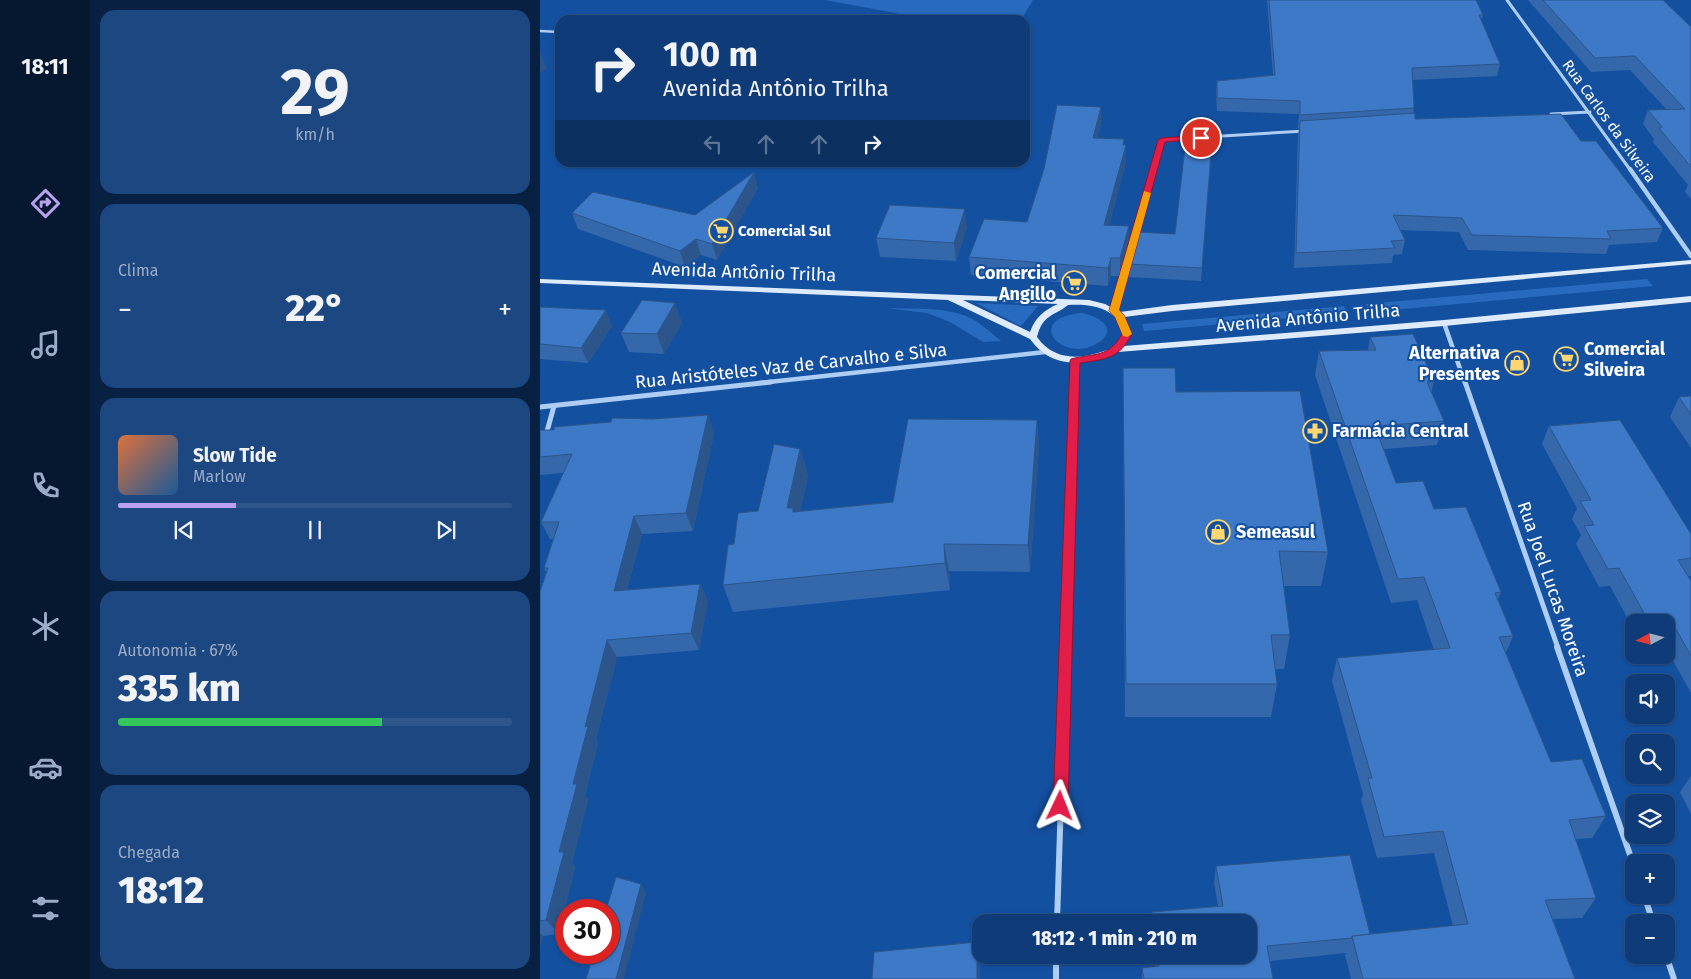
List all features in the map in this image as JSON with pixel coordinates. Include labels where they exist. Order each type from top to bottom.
[{"type":"main road","name":"Avenida Antônio Trilha","points":[[540,281],[946,296],[1067,304],[1089,303],[1116,313],[1691,262]]},
{"type":"main road","name":"Avenida Antônio Trilha","points":[[946,296],[1033,337],[1037,345],[1045,352],[1058,358],[1075,361],[1098,358],[1118,350],[1444,323],[1691,299]]},
{"type":"main road","points":[[1033,337],[1035,326],[1041,316],[1052,309],[1067,304]]},
{"type":"main road","points":[[1116,313],[1127,334],[1118,350]]},
{"type":"street","name":"Rua Carlos da Silveira","points":[[1507,0],[1590,112],[1691,256]]},
{"type":"street","points":[[1550,114],[1590,112]]},
{"type":"street","points":[[1202,138],[1311,130]]},
{"type":"street","points":[[1116,313],[1162,140],[1192,138]]},
{"type":"street","name":"Rua Joel Lucas Moreira","points":[[1444,323],[1630,854]]},
{"type":"street","name":"Rua Aristóteles Vaz de Carvalho e Silva","points":[[540,407],[1045,352]]},
{"type":"street","points":[[1057,914],[1075,361]]},
{"type":"street","points":[[545,438],[554,406]]},
{"type":"street","points":[[1056,964],[1056,979]]},
{"type":"street","points":[[1669,964],[1674,979]]},
{"type":"lane","points":[[540,32],[555,32]]},
{"type":"shaded area","points":[[825,0],[1033,0],[1024,15],[906,15]]},
{"type":"shaded area","points":[[1647,279],[1653,286],[1370,312],[1366,304]]},
{"type":"shaded area","points":[[976,303],[1038,306],[1021,326]]},
{"type":"shaded area","points":[[1344,306],[1347,313],[1144,331],[1142,324]]},
{"type":"shaded area","points":[[887,308],[927,309],[957,313],[975,321],[1001,341],[983,342],[950,322],[927,313]]},
{"type":"shaded area","points":[[1081,313],[1099,319],[1107,327],[1107,332],[1098,343],[1085,348],[1072,348],[1062,345],[1054,338],[1051,331],[1054,323],[1063,317]]},
{"type":"building","points":[[1269,0],[1476,0],[1483,15],[1479,15],[1500,64],[1412,68],[1414,108],[1300,115],[1300,101],[1217,98],[1217,81],[1275,75]]},
{"type":"building","points":[[1543,0],[1663,0],[1691,27],[1691,167],[1659,128],[1662,127],[1648,110],[1685,109],[1635,56],[1595,58]]},
{"type":"building","points":[[1057,105],[1101,107],[1093,138],[1124,139],[1123,145],[1126,145],[1104,225],[1129,226],[1120,258],[1111,258],[1108,268],[969,257],[984,219],[1027,222],[1044,169]]},
{"type":"building","points":[[1415,113],[1415,119],[1561,114],[1581,141],[1596,141],[1663,228],[1607,231],[1611,239],[1472,235],[1462,218],[1393,215],[1405,240],[1391,241],[1395,248],[1296,253],[1300,121]]},
{"type":"building","points":[[1213,128],[1202,268],[1128,264],[1137,232],[1175,234],[1187,130]]},
{"type":"building","points":[[754,172],[712,244],[696,239],[680,251],[572,213],[593,192],[695,215]]},
{"type":"building","points":[[890,205],[965,209],[954,243],[876,238]]},
{"type":"building","points":[[642,300],[675,303],[657,334],[621,333]]},
{"type":"building","points":[[540,307],[606,310],[581,348],[540,344]]},
{"type":"building","points":[[1413,334],[1434,381],[1427,382],[1444,421],[1375,426],[1396,483],[1423,481],[1434,509],[1466,507],[1501,592],[1495,593],[1513,636],[1499,637],[1551,762],[1582,759],[1606,816],[1569,820],[1596,898],[1545,900],[1575,979],[1363,979],[1352,936],[1468,924],[1443,831],[1384,837],[1368,778],[1372,778],[1337,658],[1450,648],[1424,577],[1398,579],[1319,351],[1376,350],[1370,337]]},
{"type":"building","name":"Semeasul","points":[[1123,368],[1175,368],[1176,392],[1300,391],[1328,552],[1279,551],[1290,635],[1271,635],[1277,684],[1126,684]]},
{"type":"building","points":[[1691,396],[1691,415],[1679,397]]},
{"type":"building","points":[[708,415],[686,513],[634,516],[614,591],[700,584],[691,633],[607,640],[573,784],[577,784],[559,852],[564,852],[546,920],[540,921],[540,592],[548,568],[544,568],[559,522],[541,522],[572,454],[540,457],[540,430],[554,430],[554,427],[611,422],[612,418],[653,419]]},
{"type":"building","points":[[908,419],[1037,420],[1028,545],[944,544],[945,563],[723,585],[728,545],[734,544],[738,513],[758,511],[774,444],[800,449],[787,508],[793,508],[793,512],[893,502]]},
{"type":"building","points":[[1620,420],[1691,534],[1691,558],[1678,560],[1691,581],[1691,656],[1675,629],[1675,614],[1645,614],[1619,568],[1608,569],[1584,526],[1594,525],[1580,501],[1591,500],[1549,426]]},
{"type":"building","points":[[1350,855],[1370,934],[1352,936],[1352,938],[1267,946],[1273,979],[1144,979],[1142,968],[1159,966],[1159,964],[1257,964],[1257,914],[1152,914],[1152,912],[1223,906],[1216,866]]},
{"type":"building","points":[[616,877],[641,884],[620,964],[620,899],[609,899]]},
{"type":"building","points":[[972,942],[972,964],[977,964],[977,979],[872,979],[874,952]]},
{"type":"building","points":[[590,964],[620,964],[616,979],[586,979]]},
{"type":"slow traffic","points":[[1127,334],[1119,315],[1114,311],[1147,193]]},
{"type":"place","name":"Comercial Sul","points":[[721,231]]},
{"type":"place","name":"Comercial Angillo","points":[[1074,283]]},
{"type":"place","name":"Comercial Silveira","points":[[1566,359]]},
{"type":"place","name":"Alternativa Presentes","points":[[1517,363]]},
{"type":"place","name":"Farmácia Central","points":[[1315,431]]},
{"type":"place","name":"Semeasul","points":[[1218,532]]},
{"type":"route","points":[[1060,806],[1075,361],[1098,358],[1118,350],[1127,334],[1119,315],[1114,311],[1162,140],[1201,138]]}]
